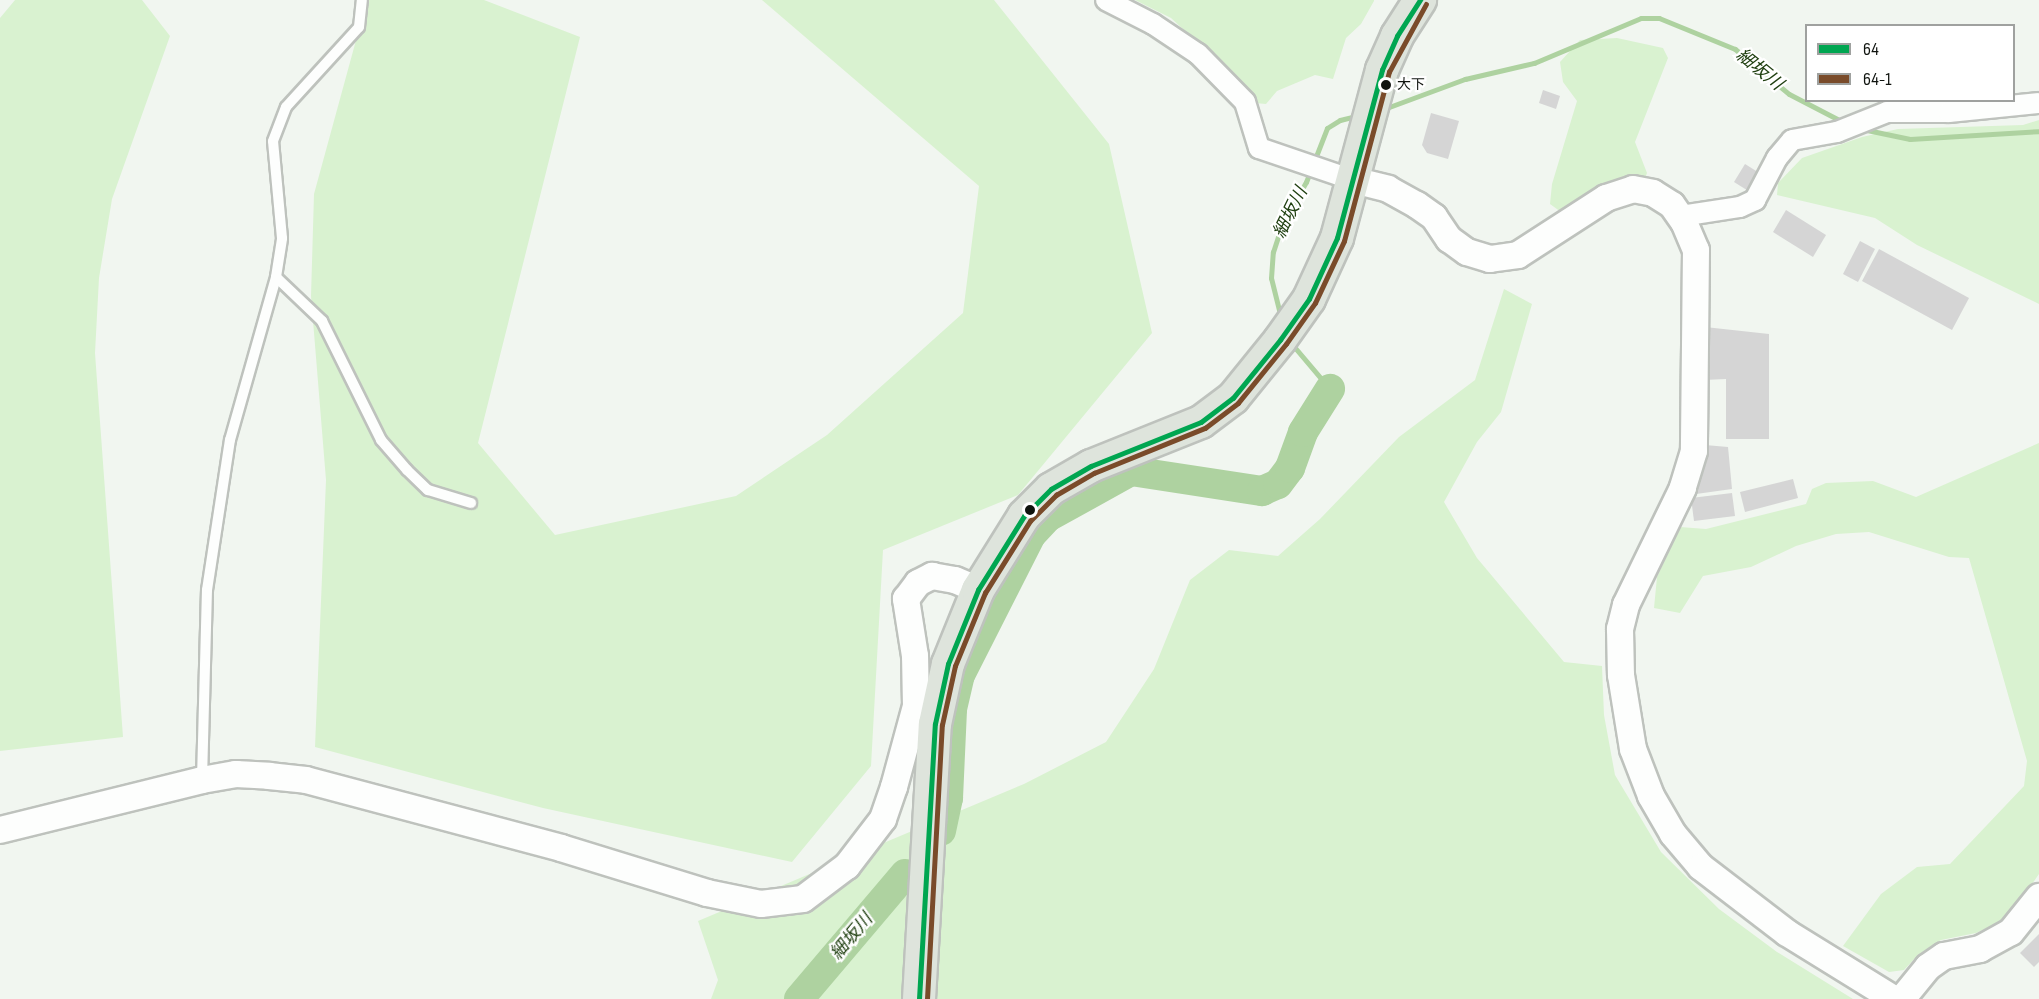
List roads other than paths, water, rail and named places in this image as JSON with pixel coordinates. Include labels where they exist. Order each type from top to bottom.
[{"type":"main road","points":[[919,999],[934,724],[948,664],[978,590],[1024,516],[1051,489],[1091,466],[1200,422],[1233,398],[1288,329],[1337,238],[1370,110],[1397,36],[1420,0]]},
{"type":"street","points":[[1106,0],[1153,24],[1198,54],[1245,102],[1259,148],[1353,180],[1388,189],[1434,217],[1449,239],[1467,252],[1490,259],[1518,255],[1606,198],[1633,189],[1653,193],[1672,204],[1681,216],[1696,250],[1694,451],[1683,488],[1626,605],[1620,629],[1621,675],[1633,749],[1651,796],[1673,834],[1701,867],[1787,933],[1894,999]]},
{"type":"street","points":[[1681,216],[1740,207],[1755,200],[1777,158],[1792,140],[1837,132],[1887,112],[1949,112],[2039,103]]},
{"type":"street","points":[[0,830],[202,780],[236,774],[306,780],[561,848],[707,892],[761,904],[803,899],[847,866],[883,819],[894,787],[916,706],[915,656],[906,599],[918,583],[932,576],[955,580],[978,590]]},
{"type":"street","points":[[1902,999],[1928,967],[1944,956],[1980,949],[2011,932],[2039,897]]},
{"type":"lane","points":[[202,780],[209,578],[230,440],[276,277],[282,238],[273,141],[286,107],[359,27],[362,0]]},
{"type":"lane","points":[[276,277],[322,321],[381,440],[406,470],[428,490],[471,502]]},
{"type":"waterway","name":"細坂川","points":[[1381,110],[1465,79],[1534,63],[1641,18],[1659,18],[1735,49],[1789,94],[1845,123]]},
{"type":"waterway","name":"細坂川","points":[[1281,318],[1271,278],[1273,252],[1282,224],[1306,182],[1327,128],[1340,120],[1360,115]]},
{"type":"waterway","name":"細坂川","points":[[1862,129],[1910,139],[2039,131]]},
{"type":"waterway","name":"細坂川","points":[[1291,343],[1330,389]]},
{"type":"waterway","name":"細坂川","points":[[941,831],[948,798],[952,709],[960,675],[1031,535],[1048,517],[1131,471],[1262,491],[1278,484],[1290,468],[1303,432],[1330,389]]},
{"type":"waterway","name":"細坂川","points":[[799,999],[905,874]]},
{"type":"place","name":"大下","points":[[1386,85]]}]
